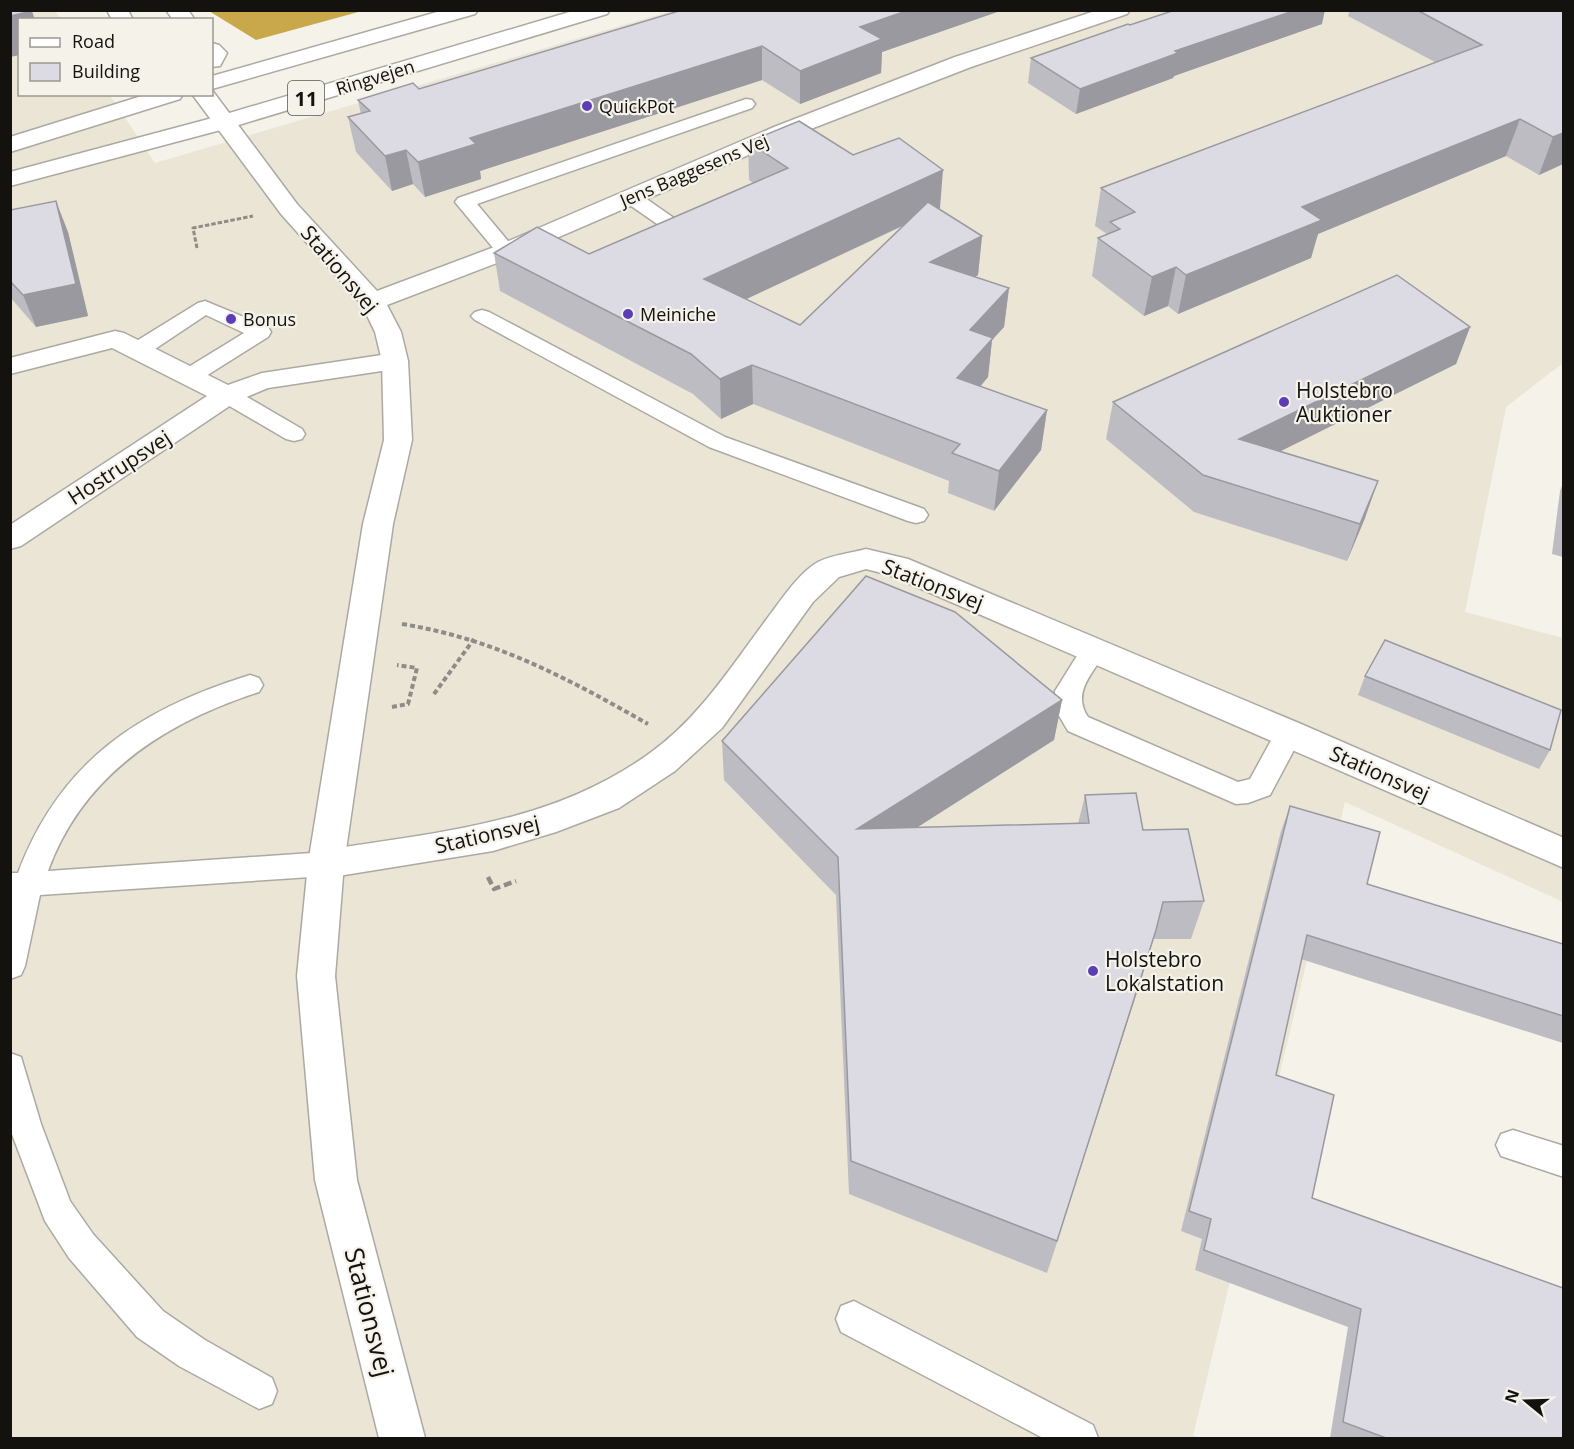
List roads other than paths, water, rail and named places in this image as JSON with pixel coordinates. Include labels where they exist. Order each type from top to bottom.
[{"type":"street","name":"Ringvejen","points":[[213,82],[468,10]]},
{"type":"street","name":"Ringvejen","points":[[10,179],[224,122],[600,10]]},
{"type":"street","name":"Jens Baggesens Vej","points":[[373,302],[506,251],[782,132],[963,62],[1120,10]]},
{"type":"street","points":[[10,145],[166,96]]},
{"type":"street","name":"Stationsvej","points":[[204,96],[289,209],[373,302],[388,332],[395,361],[398,440],[378,524],[363,620],[326,864],[316,976],[336,1180],[402,1438]]},
{"type":"street","points":[[10,366],[115,339],[227,395]]},
{"type":"street","name":"Hostrupsvej","points":[[10,538],[227,395],[262,381],[395,361]]},
{"type":"street","name":"Stationsvej","points":[[326,864],[493,837],[544,822],[607,798],[663,762],[710,719],[802,594],[828,570],[866,559],[897,566],[1288,733],[1563,854]]},
{"type":"lane","points":[[506,251],[465,202],[746,104]]},
{"type":"lane","points":[[631,197],[674,227]]},
{"type":"lane","points":[[632,246],[693,219]]},
{"type":"lane","points":[[138,350],[205,307],[260,332],[190,376]]},
{"type":"lane","points":[[482,316],[717,442],[916,515]]},
{"type":"lane","points":[[227,395],[294,434]]},
{"type":"lane","points":[[1094,650],[1068,691],[1067,707],[1078,724],[1236,793],[1248,792],[1260,787],[1288,733]]},
{"type":"lane","points":[[10,966],[19,884],[72,797],[98,767],[165,718],[201,701],[250,685]]},
{"type":"lane","name":"Stationsvej","points":[[19,884],[326,864]]},
{"type":"lane","points":[[10,1067],[25,1124],[57,1210],[81,1246],[150,1324],[192,1353],[259,1391]]},
{"type":"lane","points":[[1513,1145],[1563,1162]]},
{"type":"lane","points":[[854,1319],[1080,1438]]},
{"type":"place","name":"QuickPot","points":[[587,106]]},
{"type":"place","name":"Meiniche","points":[[628,314]]},
{"type":"place","name":"Bonus","points":[[231,319]]},
{"type":"place","name":"Holstebro Auktioner","points":[[1284,402]]},
{"type":"place","name":"Holstebro Lokalstation","points":[[1093,971]]}]
